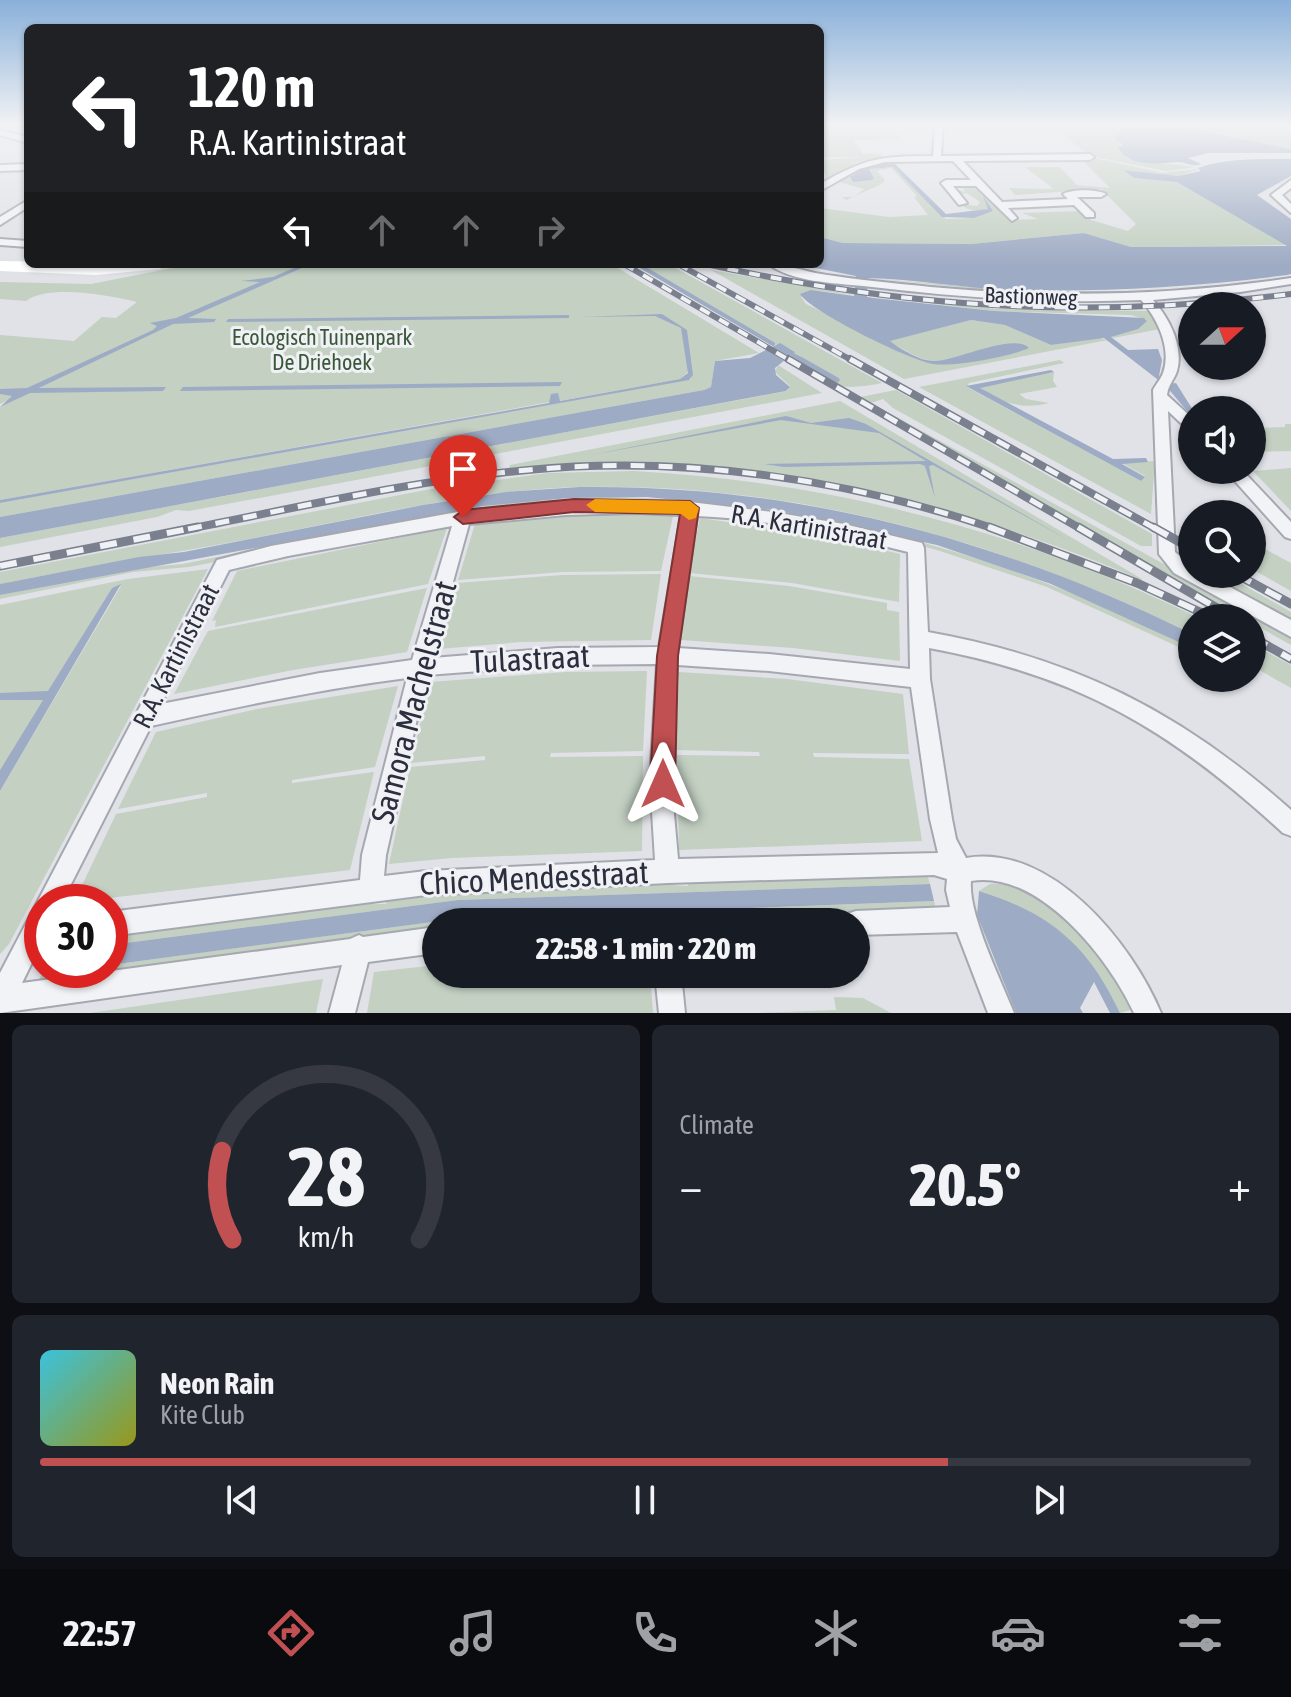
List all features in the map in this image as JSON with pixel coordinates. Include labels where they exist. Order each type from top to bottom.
[{"type":"main road","points":[[0,258],[24,260]]},
{"type":"main road","points":[[0,266],[24,267]]},
{"type":"main road","points":[[48,268],[117,268]]},
{"type":"street","points":[[824,186],[852,171]]},
{"type":"street","points":[[968,171],[1012,218]]},
{"type":"street","points":[[962,203],[946,183],[980,183]]},
{"type":"street","points":[[1291,183],[1276,195],[1291,210]]},
{"type":"street","points":[[1090,215],[1068,194],[1101,194]]},
{"type":"street","points":[[1000,205],[1076,202]]},
{"type":"street","points":[[0,222],[24,206]]},
{"type":"street","points":[[0,242],[24,244]]},
{"type":"street","name":"Bastionweg","points":[[785,268],[862,282],[1004,295],[1144,297],[1291,281]]},
{"type":"street","points":[[1144,297],[1165,324],[1171,368],[1163,387],[1167,554],[1180,568],[1291,629]]},
{"type":"street","points":[[1163,387],[1178,407]]},
{"type":"street","points":[[1246,484],[1291,533]]},
{"type":"street","name":"R.A. Kartinistraat","points":[[58,884],[223,565],[463,517],[574,506],[690,508],[801,521],[916,548],[920,679],[945,842],[960,871],[958,890],[965,919],[1001,1013]]},
{"type":"street","points":[[668,871],[662,752],[668,656],[690,508]]},
{"type":"street","name":"Samora Machelstraat","points":[[371,889],[374,855],[420,666],[463,517]]},
{"type":"street","points":[[917,638],[1015,657],[1098,687],[1191,742],[1291,825]]},
{"type":"street","name":"Tulastraat","points":[[143,718],[270,689],[420,666],[535,657],[668,656],[784,662],[920,679]]},
{"type":"street","name":"Chico Mendesstraat","points":[[128,922],[426,883],[668,871],[934,863],[960,871],[970,867],[999,869],[1052,893],[1097,932],[1121,963],[1148,1013]]},
{"type":"street","points":[[870,922],[965,919]]},
{"type":"street","name":"Chico Mendesstraat","points":[[0,1000],[422,941]]},
{"type":"street","points":[[342,1013],[359,948]]},
{"type":"street","points":[[0,1000],[24,955]]},
{"type":"street","points":[[669,988],[672,1013]]},
{"type":"green space","points":[[824,171],[843,171],[824,183],[827,179]]},
{"type":"green space","points":[[859,171],[862,171],[850,178],[853,182],[874,178],[870,171],[877,171],[885,180],[856,196],[864,189],[839,182]]},
{"type":"green space","points":[[894,171],[899,171],[946,219],[974,218],[993,211],[982,194],[988,209],[967,208],[961,204],[977,206],[980,202],[967,193],[962,194],[967,201],[962,201],[952,188],[965,192],[963,188],[977,185],[1010,220],[1038,219],[1022,213],[1081,211],[1091,220],[1128,231],[1136,224],[1101,189],[1015,195],[1009,188],[1054,189],[1031,171],[1064,171],[1077,185],[1110,188],[1093,171],[1125,171],[1134,178],[1177,182],[1289,245],[1131,247],[1084,233],[971,244],[843,243],[824,238],[824,209],[889,217],[928,215],[914,197],[917,196]]},
{"type":"green space","points":[[1135,171],[1193,171],[1178,176]]},
{"type":"green space","name":"Ecologisch Tuinenpark De Driehoek","points":[[173,268],[618,268],[759,353],[715,361],[711,387],[704,390],[0,517],[0,503],[691,379],[688,372],[680,379],[559,401],[558,393],[550,402],[0,500],[0,407],[152,333],[0,404],[0,335],[74,341],[102,317],[116,318],[137,302],[63,292],[36,296],[26,301],[0,299],[0,282],[91,284]]},
{"type":"green space","points":[[641,268],[676,268],[882,383],[852,387],[832,384],[789,359],[794,351],[780,344],[771,345]]},
{"type":"green space","points":[[711,270],[855,295],[811,290],[801,297],[806,304],[929,363],[955,363],[1029,348],[1006,346],[936,361],[918,357],[889,341],[971,320],[1005,325],[1051,345],[1099,338],[1108,340],[904,379]]},
{"type":"green space","points":[[868,278],[1009,290],[1160,292],[1020,293]]},
{"type":"green space","points":[[867,296],[997,309],[1152,311],[1160,329],[1113,338],[1112,334],[1136,329],[1147,320],[1131,315],[994,311]]},
{"type":"green space","points":[[1060,360],[1064,363],[969,383],[967,387],[1141,481],[1145,476],[1122,463],[1155,461],[1151,514],[919,387]]},
{"type":"green space","points":[[778,365],[822,393],[189,511],[176,510],[157,517],[0,547],[0,538],[787,391],[790,386],[775,372]]},
{"type":"green space","points":[[1054,372],[1053,381],[1057,387],[1019,394],[1026,399],[1049,403],[1039,405],[1012,404],[979,387]]},
{"type":"green space","points":[[896,390],[1152,534],[1152,546],[1141,546],[893,408],[883,399],[871,403],[1178,572],[1178,580],[860,397]]},
{"type":"green space","points":[[840,401],[1142,580],[989,524],[911,502],[832,485],[753,472],[672,465],[591,464],[509,468],[510,465]]},
{"type":"green space","points":[[1285,424],[1291,424],[1291,451],[1266,452],[1266,428],[1285,427]]},
{"type":"green space","points":[[1291,468],[1291,511],[1265,484],[1266,470]]},
{"type":"green space","points":[[634,471],[708,477],[853,499],[924,516],[994,536],[1132,587],[1178,608],[1178,628],[1047,571],[972,545],[896,524],[819,507],[741,495],[662,488],[582,487],[470,497],[0,584],[0,572],[431,489],[548,473]]},
{"type":"green space","points":[[603,497],[680,500],[756,508],[832,521],[979,559],[1051,585],[1178,641],[1178,647],[1047,587],[898,539],[659,502],[565,502],[464,513],[189,567],[133,572],[0,599],[0,595],[136,568],[183,564],[427,514],[516,502]]},
{"type":"green space","points":[[585,514],[673,516],[661,571],[562,572],[458,580],[475,524]]},
{"type":"green space","points":[[700,518],[826,536],[900,554],[899,602],[792,583],[689,573]]},
{"type":"green space","points":[[447,528],[428,584],[215,627],[216,620],[212,621],[237,571]]},
{"type":"green space","points":[[1266,550],[1291,563],[1291,591],[1266,577]]},
{"type":"green space","points":[[208,569],[41,884],[24,884],[24,916],[0,954],[0,791],[121,586],[112,588],[0,770],[0,605],[128,579]]},
{"type":"green space","points":[[661,574],[651,640],[521,642],[439,649],[457,583],[562,575]]},
{"type":"green space","points":[[689,576],[789,586],[887,603],[887,610],[899,612],[900,661],[793,648],[681,640]]},
{"type":"green space","points":[[427,588],[407,652],[293,670],[174,694],[208,631]]},
{"type":"green space","points":[[1191,588],[1207,588],[1236,604],[1219,604]]},
{"type":"green space","points":[[1232,588],[1249,588],[1291,612],[1291,620]]},
{"type":"green space","points":[[1266,620],[1291,634],[1291,645],[1266,631]]},
{"type":"green space","points":[[1266,652],[1291,665],[1291,688],[1266,674]]},
{"type":"green space","points":[[647,671],[643,751],[551,753],[550,757],[643,756],[642,851],[452,858],[389,864],[410,767],[485,760],[485,756],[411,763],[430,682],[565,672]]},
{"type":"green space","points":[[679,672],[787,679],[903,694],[909,754],[813,753],[814,757],[909,759],[922,841],[679,850],[677,755],[760,756],[759,752],[676,750]]},
{"type":"green space","points":[[398,686],[375,767],[292,780],[292,783],[374,772],[350,870],[128,896],[128,884],[83,884],[116,814],[207,797],[207,793],[118,809],[156,732],[257,709]]},
{"type":"green space","points":[[926,870],[930,884],[458,900],[128,943],[128,928],[373,896],[372,904],[386,904],[389,894],[672,879],[673,885],[688,886],[688,878]]},
{"type":"green space","points":[[990,884],[1013,886],[1035,895],[1056,909],[1092,948],[1133,1009],[1120,1013],[1094,969],[1064,935],[1026,910],[979,891]]},
{"type":"green space","points":[[934,901],[937,914],[870,916],[870,908],[748,908]]},
{"type":"green space","points":[[422,923],[422,933],[366,935],[363,941],[128,974],[128,963]]},
{"type":"green space","points":[[422,967],[422,988],[651,988],[653,1013],[367,1013],[374,972]]},
{"type":"green space","points":[[323,979],[316,1013],[90,1013]]},
{"type":"green space","points":[[834,997],[863,998],[891,1013],[757,1013],[836,1010]]},
{"type":"water","points":[[860,171],[870,171],[874,178],[853,182],[850,177]]},
{"type":"water","points":[[897,171],[902,171],[946,214],[988,209],[982,194],[993,211],[974,218],[942,217]]},
{"type":"water","points":[[1125,171],[1178,176],[1200,171],[1291,171],[1291,176],[1257,195],[1291,219],[1291,274],[1183,286],[1079,290],[1010,290],[868,278],[867,297],[994,311],[1144,318],[1147,321],[1138,329],[1111,337],[1128,350],[1158,349],[1162,360],[1159,376],[1168,384],[1176,383],[1184,396],[1178,396],[1178,400],[1166,386],[1104,338],[1051,345],[1005,325],[971,320],[890,341],[929,361],[1011,343],[1029,348],[982,360],[933,364],[861,334],[822,312],[800,294],[811,290],[854,296],[856,276],[816,268],[824,268],[824,238],[843,243],[971,244],[1084,233],[1131,247],[1287,246],[1177,182],[1134,178]]},
{"type":"water","points":[[294,268],[302,268],[188,318],[216,319],[214,322],[173,324],[39,388],[166,387],[163,391],[30,393],[0,407],[12,396],[0,394],[0,389],[27,388],[157,326],[150,323],[176,318],[260,282],[241,281],[273,277]]},
{"type":"water","points":[[662,314],[687,330],[693,375],[689,380],[0,503],[0,500],[549,403],[551,394],[558,393],[560,401],[680,379],[688,373],[681,328],[655,316],[580,317]]},
{"type":"water","points":[[569,315],[569,318],[226,322],[228,319]]},
{"type":"water","points":[[780,343],[795,352],[775,368],[776,375],[790,387],[786,391],[0,538],[0,517],[704,390],[711,387],[715,361],[750,358]]},
{"type":"water","points":[[1051,370],[1054,372],[980,388],[1113,459],[1146,458],[1148,462],[1122,464],[1145,477],[1141,481],[966,386]]},
{"type":"water","points":[[562,382],[560,386],[180,391],[183,387]]},
{"type":"water","points":[[786,416],[811,423],[849,418],[866,424],[1070,541],[933,465],[929,466],[935,498],[925,466],[920,464],[784,467],[764,464],[926,461],[879,433],[781,420],[591,455]]},
{"type":"water","points":[[580,487],[739,495],[817,507],[895,524],[971,545],[1119,600],[1178,627],[1178,642],[1051,584],[937,545],[775,510],[647,497],[569,498],[483,506],[0,595],[0,584],[506,492]]},
{"type":"water","points":[[121,584],[0,791],[0,770],[43,700],[0,700],[0,693],[48,691],[112,588]]},
{"type":"water","points":[[930,884],[934,901],[748,908],[422,908],[422,923],[128,963],[128,943],[458,900]]},
{"type":"water","points":[[979,891],[1026,910],[1064,935],[1094,968],[1120,1013],[1110,1013],[1094,982],[1080,1008],[1083,1013],[1016,1013],[977,915]]},
{"type":"waterway","points":[[644,268],[773,344]]},
{"type":"waterway","points":[[793,355],[804,361]]},
{"type":"waterway","points":[[800,359],[837,380]]},
{"type":"railway","points":[[631,268],[791,361]]},
{"type":"railway","points":[[685,268],[853,361]]},
{"type":"railway","points":[[726,268],[853,291],[997,305],[1069,308],[1142,306],[1291,294]]},
{"type":"railway","points":[[788,359],[1081,529]]},
{"type":"railway","points":[[850,359],[1156,529]]},
{"type":"railway","points":[[198,527],[443,480],[528,470],[646,466],[706,469],[824,484],[939,511],[990,527]]},
{"type":"railway","points":[[0,566],[198,527]]},
{"type":"railway","points":[[188,529],[198,527]]},
{"type":"railway","points":[[990,527],[995,529]]},
{"type":"railway","points":[[990,527],[1137,583],[1183,604]]},
{"type":"railway","points":[[1078,527],[1210,604]]},
{"type":"railway","points":[[1153,527],[1178,541]]},
{"type":"railway","points":[[1262,588],[1291,604]]},
{"type":"railway","points":[[1266,645],[1291,659]]},
{"type":"slow traffic","points":[[595,505],[690,508],[689,513]]},
{"type":"route","points":[[463,517],[574,506],[690,508],[668,656],[663,784]]}]
